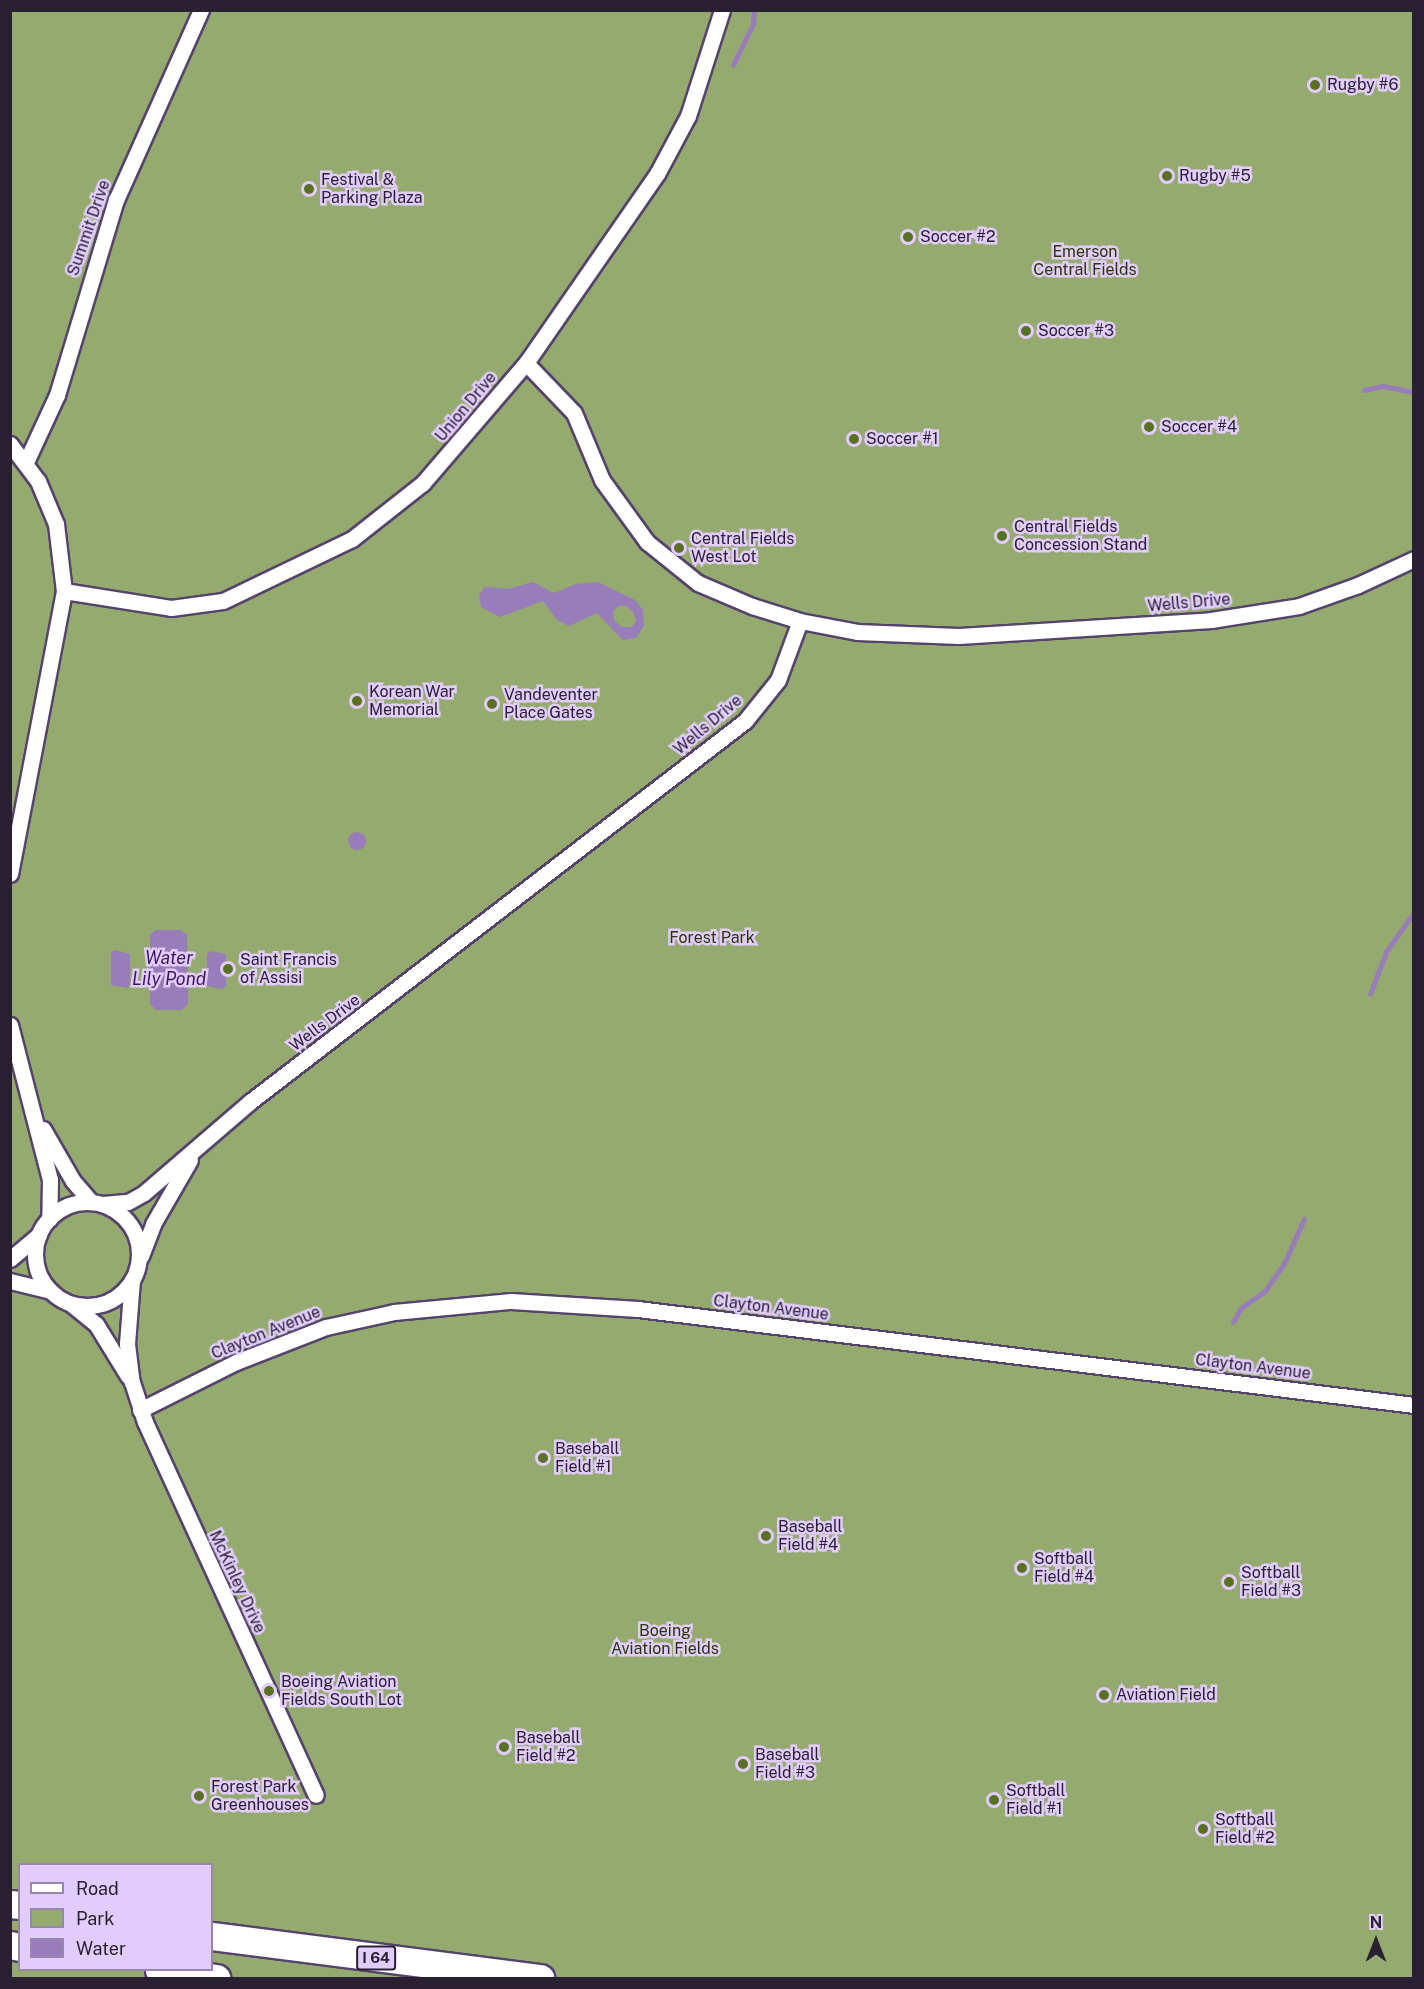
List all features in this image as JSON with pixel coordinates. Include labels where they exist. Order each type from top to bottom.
[{"type":"highway","name":"I 64","points":[[213,1936],[540,1978]]},
{"type":"highway","points":[[166,1971],[216,1978]]},
{"type":"street","name":"Summit Drive","points":[[26,462],[57,395],[116,200],[201,10]]},
{"type":"street","name":"Union Drive","points":[[64,591],[145,605],[190,608],[236,596],[316,559],[392,511],[423,483],[526,363],[674,145],[702,81],[722,10]]},
{"type":"street","points":[[526,363],[574,412],[602,480],[647,542],[698,583],[735,600],[800,621]]},
{"type":"street","points":[[10,444],[26,462],[56,524],[64,591],[10,874]]},
{"type":"street","name":"Wells Drive","points":[[97,1203],[137,1198],[197,1150],[251,1101],[745,721],[778,681],[800,621],[867,633],[959,636],[1211,620],[1299,606],[1358,585],[1413,559]]},
{"type":"street","points":[[10,1025],[50,1180],[49,1219]]},
{"type":"street","points":[[10,1281],[51,1291],[69,1302],[103,1303],[118,1296],[135,1274],[139,1246],[133,1228],[120,1214],[97,1203],[73,1181],[33,1111]]},
{"type":"street","name":"Wells Drive","points":[[135,1274],[153,1224],[197,1150]]},
{"type":"street","points":[[10,1259],[39,1235],[49,1219],[61,1209],[97,1203]]},
{"type":"street","points":[[39,1235],[37,1266],[51,1291]]},
{"type":"street","name":"McKinley Drive","points":[[135,1274],[127,1329],[132,1382],[140,1410],[316,1795]]},
{"type":"street","name":"Clayton Avenue","points":[[140,1410],[246,1357],[326,1327],[394,1312],[511,1301],[638,1309],[1413,1405]]},
{"type":"street","name":"McKinley Drive","points":[[69,1302],[105,1335],[132,1382]]},
{"type":"green space","name":"Forest Park","points":[[11,11],[1413,11],[1413,1978],[11,1978]]},
{"type":"water","points":[[533,582],[554,593],[576,584],[598,582],[635,600],[643,610],[644,626],[636,638],[623,640],[597,613],[569,626],[557,620],[543,601],[500,617],[481,607],[479,596],[484,587],[508,589]],"holes":[[[618,606],[626,606],[633,612],[636,621],[632,627],[621,627],[614,620],[613,612]]]},
{"type":"water","points":[[357,832],[363,835],[366,841],[363,847],[357,850],[351,847],[348,841],[351,835]]},
{"type":"water","name":"Water Lily Pond","points":[[155,930],[181,930],[187,935],[188,1004],[182,1010],[156,1010],[150,1004],[150,935]]},
{"type":"water","points":[[114,950],[130,954],[130,985],[127,988],[111,985],[111,953]]},
{"type":"water","points":[[210,951],[226,954],[226,986],[222,989],[207,986],[207,955]]},
{"type":"waterway","points":[[733,65],[753,24],[754,10]]},
{"type":"waterway","points":[[1364,390],[1383,386],[1414,392]]},
{"type":"waterway","points":[[1370,994],[1386,952],[1414,912]]},
{"type":"waterway","points":[[1233,1322],[1241,1308],[1265,1291],[1284,1264],[1304,1219]]},
{"type":"place","name":"Rugby #6","points":[[1315,85]]},
{"type":"place","name":"Rugby #5","points":[[1167,176]]},
{"type":"place","name":"Festival & Parking Plaza","points":[[309,189]]},
{"type":"place","name":"Soccer #2","points":[[908,237]]},
{"type":"place","name":"Soccer #3","points":[[1026,331]]},
{"type":"place","name":"Soccer #4","points":[[1149,427]]},
{"type":"place","name":"Soccer #1","points":[[854,439]]},
{"type":"place","name":"Central Fields Concession Stand","points":[[1002,536]]},
{"type":"place","name":"Central Fields West Lot","points":[[679,548]]},
{"type":"place","name":"Korean War Memorial","points":[[357,701]]},
{"type":"place","name":"Vandeventer Place Gates","points":[[492,704]]},
{"type":"place","name":"Saint Francis of Assisi","points":[[228,969]]},
{"type":"place","name":"Baseball Field #1","points":[[543,1458]]},
{"type":"place","name":"Baseball Field #4","points":[[766,1536]]},
{"type":"place","name":"Softball Field #4","points":[[1022,1568]]},
{"type":"place","name":"Softball Field #3","points":[[1229,1582]]},
{"type":"place","name":"Boeing Aviation Fields South Lot","points":[[269,1691]]},
{"type":"place","name":"Aviation Field","points":[[1104,1695]]},
{"type":"place","name":"Baseball Field #2","points":[[504,1747]]},
{"type":"place","name":"Baseball Field #3","points":[[743,1764]]},
{"type":"place","name":"Forest Park Greenhouses","points":[[199,1796]]},
{"type":"place","name":"Softball Field #1","points":[[994,1800]]},
{"type":"place","name":"Softball Field #2","points":[[1203,1829]]},
{"type":"park label","name":"Emerson Central Fields","points":[[1085,261]]},
{"type":"park label","name":"Boeing Aviation Fields","points":[[665,1640]]}]
